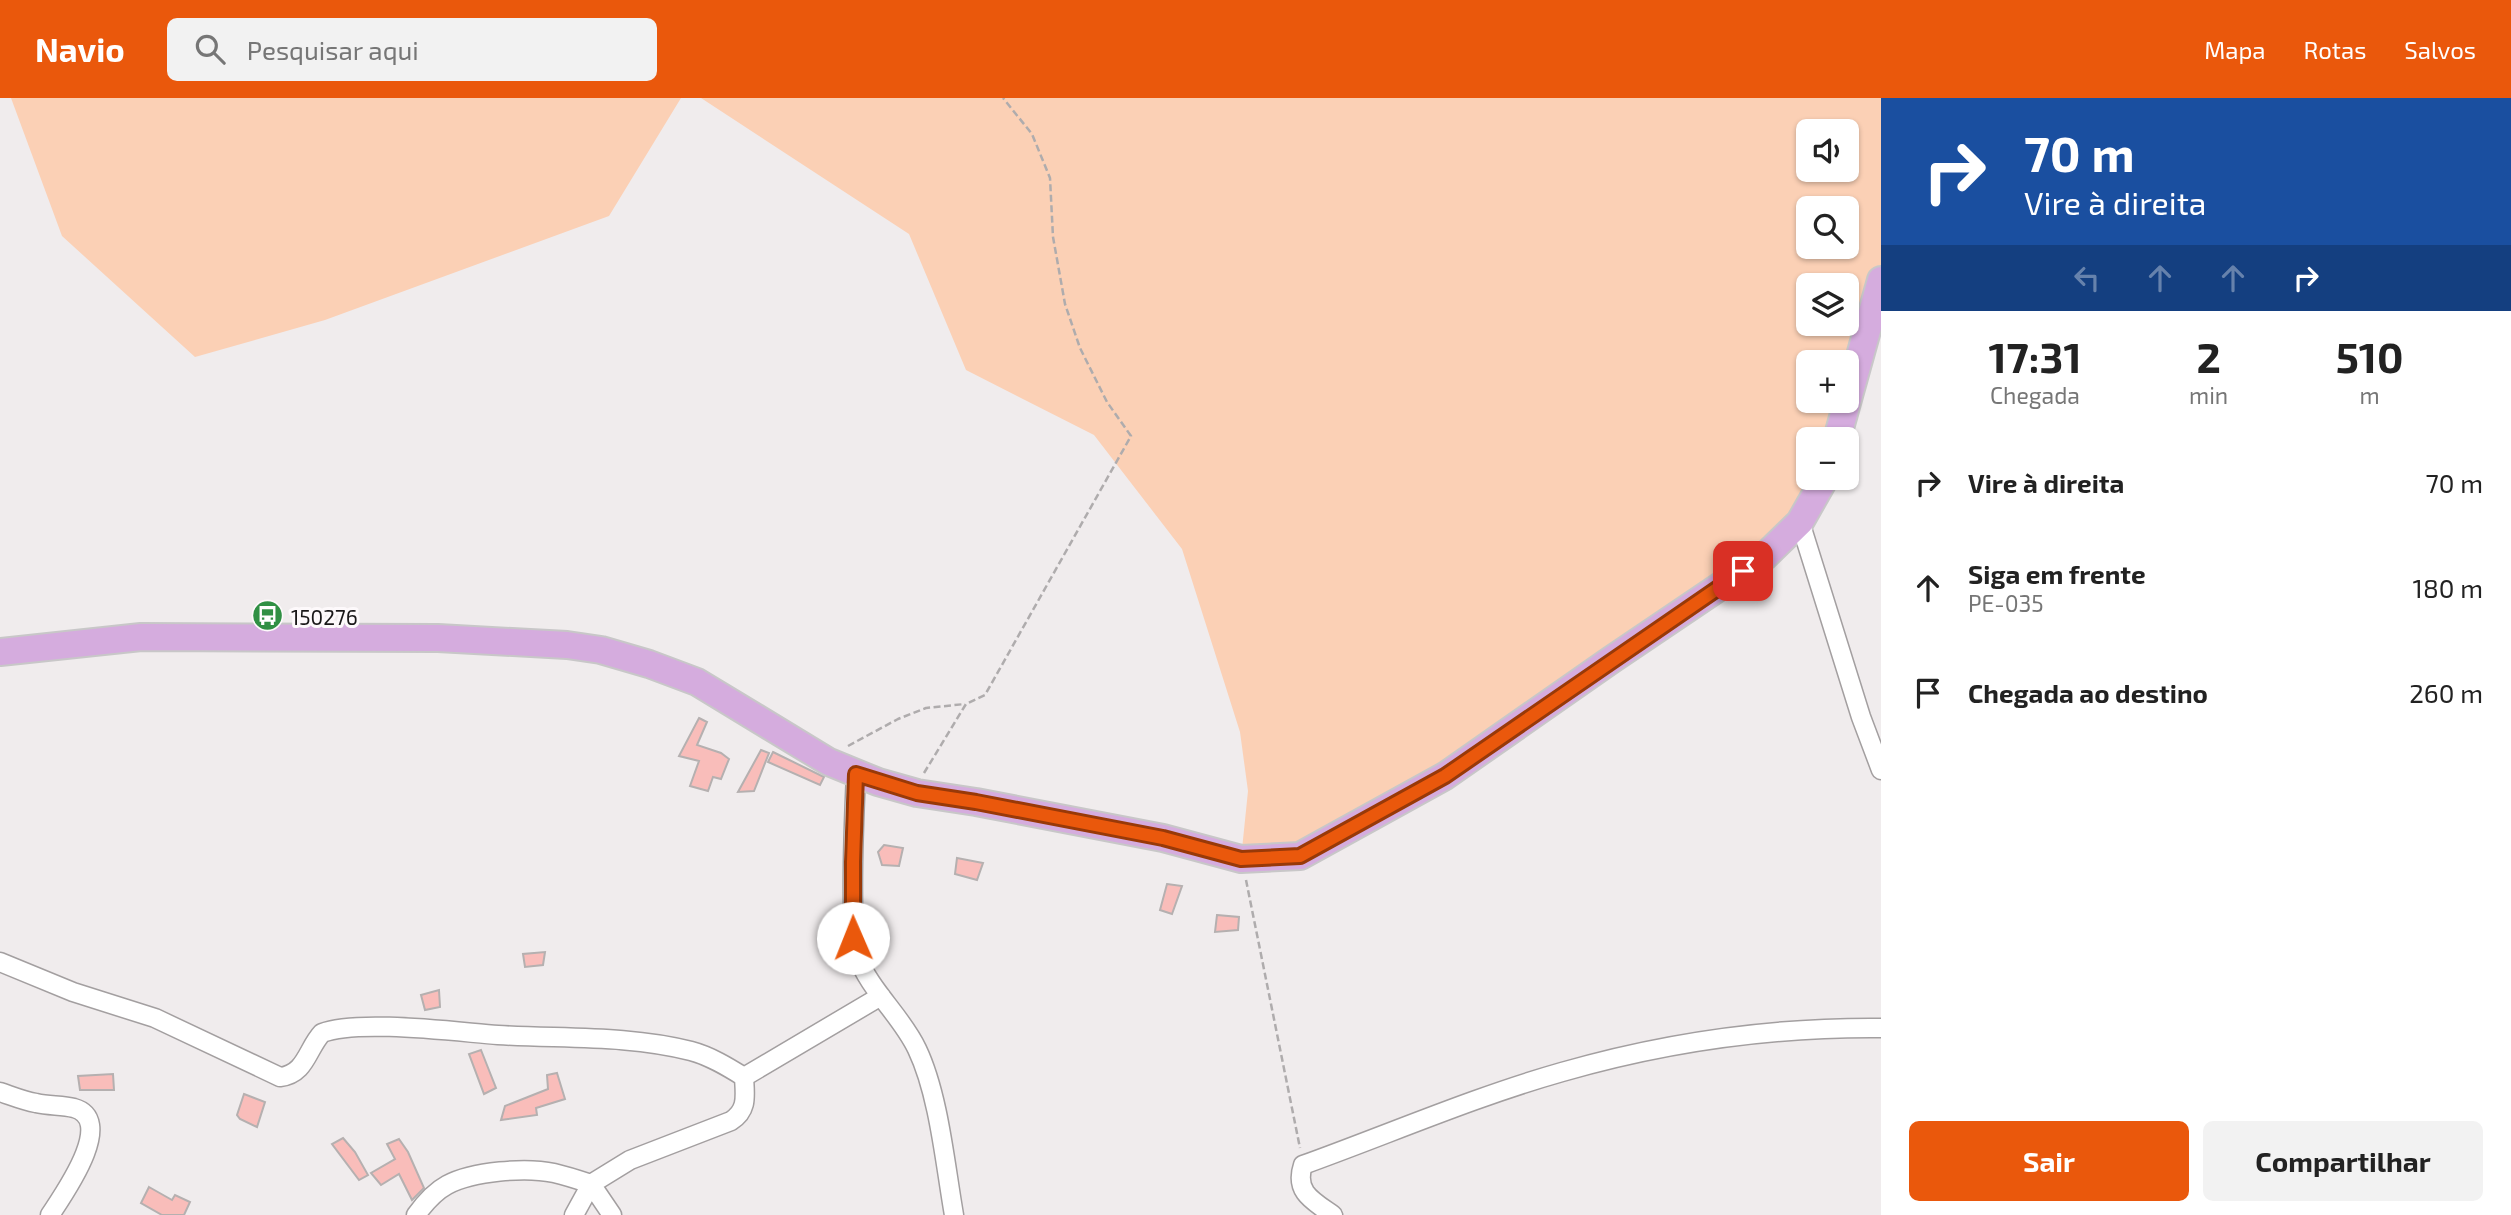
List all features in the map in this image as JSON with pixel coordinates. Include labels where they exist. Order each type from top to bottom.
[{"type":"main road","points":[[1841,427],[1881,279]]},
{"type":"main road","points":[[0,652],[154,636],[438,638],[567,645],[601,650],[696,682],[829,762],[856,774],[917,793],[1163,838],[1241,859],[1300,856],[1422,790],[1765,556],[1800,522],[1818,490]]},
{"type":"street","points":[[1800,522],[1861,717],[1881,770]]},
{"type":"street","points":[[856,774],[853,938],[865,972],[905,1028],[926,1073],[954,1215]]},
{"type":"street","points":[[0,962],[73,992],[155,1018],[280,1077],[288,1076],[302,1066],[322,1033],[339,1029],[372,1028],[558,1036],[660,1045],[693,1052],[744,1077]]},
{"type":"street","points":[[744,1077],[881,996]]},
{"type":"street","points":[[1332,1215],[1309,1199],[1304,1191],[1300,1176],[1303,1165],[1504,1091],[1560,1072],[1706,1039],[1881,1028]]},
{"type":"street","points":[[574,1215],[591,1184],[630,1160],[740,1116],[745,1106],[744,1077]]},
{"type":"street","points":[[0,1092],[38,1104],[75,1108],[85,1113],[90,1122],[88,1146],[70,1184],[50,1215]]},
{"type":"street","points":[[416,1215],[425,1202],[445,1186],[460,1180],[521,1170],[553,1172],[591,1184],[612,1215]]},
{"type":"path","points":[[829,762],[847,746],[898,719],[926,708],[966,704],[985,695],[1130,436],[1107,402],[1080,348],[1065,304],[1053,237],[1050,178],[1032,134],[1003,98]]},
{"type":"path","points":[[917,793],[922,778],[966,704]]},
{"type":"path","points":[[1241,859],[1303,1165]]},
{"type":"shaded area","points":[[11,98],[681,98],[609,216],[325,320],[195,357],[62,236]]},
{"type":"shaded area","points":[[701,98],[1881,98],[1881,335],[1867,332],[1859,361],[1859,350],[1796,350],[1796,413],[1844,413],[1840,427],[1796,427],[1796,490],[1818,490],[1800,522],[1335,835],[1241,859],[1248,791],[1240,732],[1182,549],[1094,435],[966,370],[909,234]]},
{"type":"building","points":[[699,718],[707,722],[697,745],[721,753],[729,759],[721,779],[713,777],[708,791],[690,786],[699,761],[679,756]]},
{"type":"building","points":[[761,750],[769,753],[754,791],[738,792]]},
{"type":"building","points":[[773,752],[824,777],[820,785],[768,762]]},
{"type":"building","points":[[884,845],[903,848],[899,866],[882,865],[878,852]]},
{"type":"building","points":[[957,858],[983,863],[977,880],[955,874]]},
{"type":"building","points":[[1167,884],[1182,886],[1172,914],[1160,910]]},
{"type":"building","points":[[1217,915],[1239,917],[1238,930],[1215,932]]},
{"type":"building","points":[[545,952],[543,965],[525,967],[523,954]]},
{"type":"building","points":[[439,990],[440,1007],[425,1010],[421,995]]},
{"type":"building","points":[[481,1050],[496,1088],[484,1094],[469,1054]]},
{"type":"building","points":[[557,1073],[565,1099],[536,1108],[537,1115],[501,1120],[505,1106],[548,1089],[547,1075]]},
{"type":"building","points":[[113,1074],[114,1090],[80,1090],[78,1076]]},
{"type":"building","points":[[244,1094],[265,1102],[257,1127],[237,1115]]},
{"type":"building","points":[[343,1138],[355,1152],[368,1175],[359,1180],[332,1144]]},
{"type":"building","points":[[399,1139],[408,1152],[424,1188],[412,1200],[399,1174],[381,1185],[371,1173],[395,1159],[387,1144]]},
{"type":"building","points":[[149,1187],[172,1200],[175,1195],[190,1202],[184,1215],[162,1215],[141,1203]]},
{"type":"place","name":"150276","points":[[268,616]]},
{"type":"route","points":[[853,938],[856,774],[917,793],[1113,827],[1241,859],[1300,856],[1445,776],[1743,571]]}]
